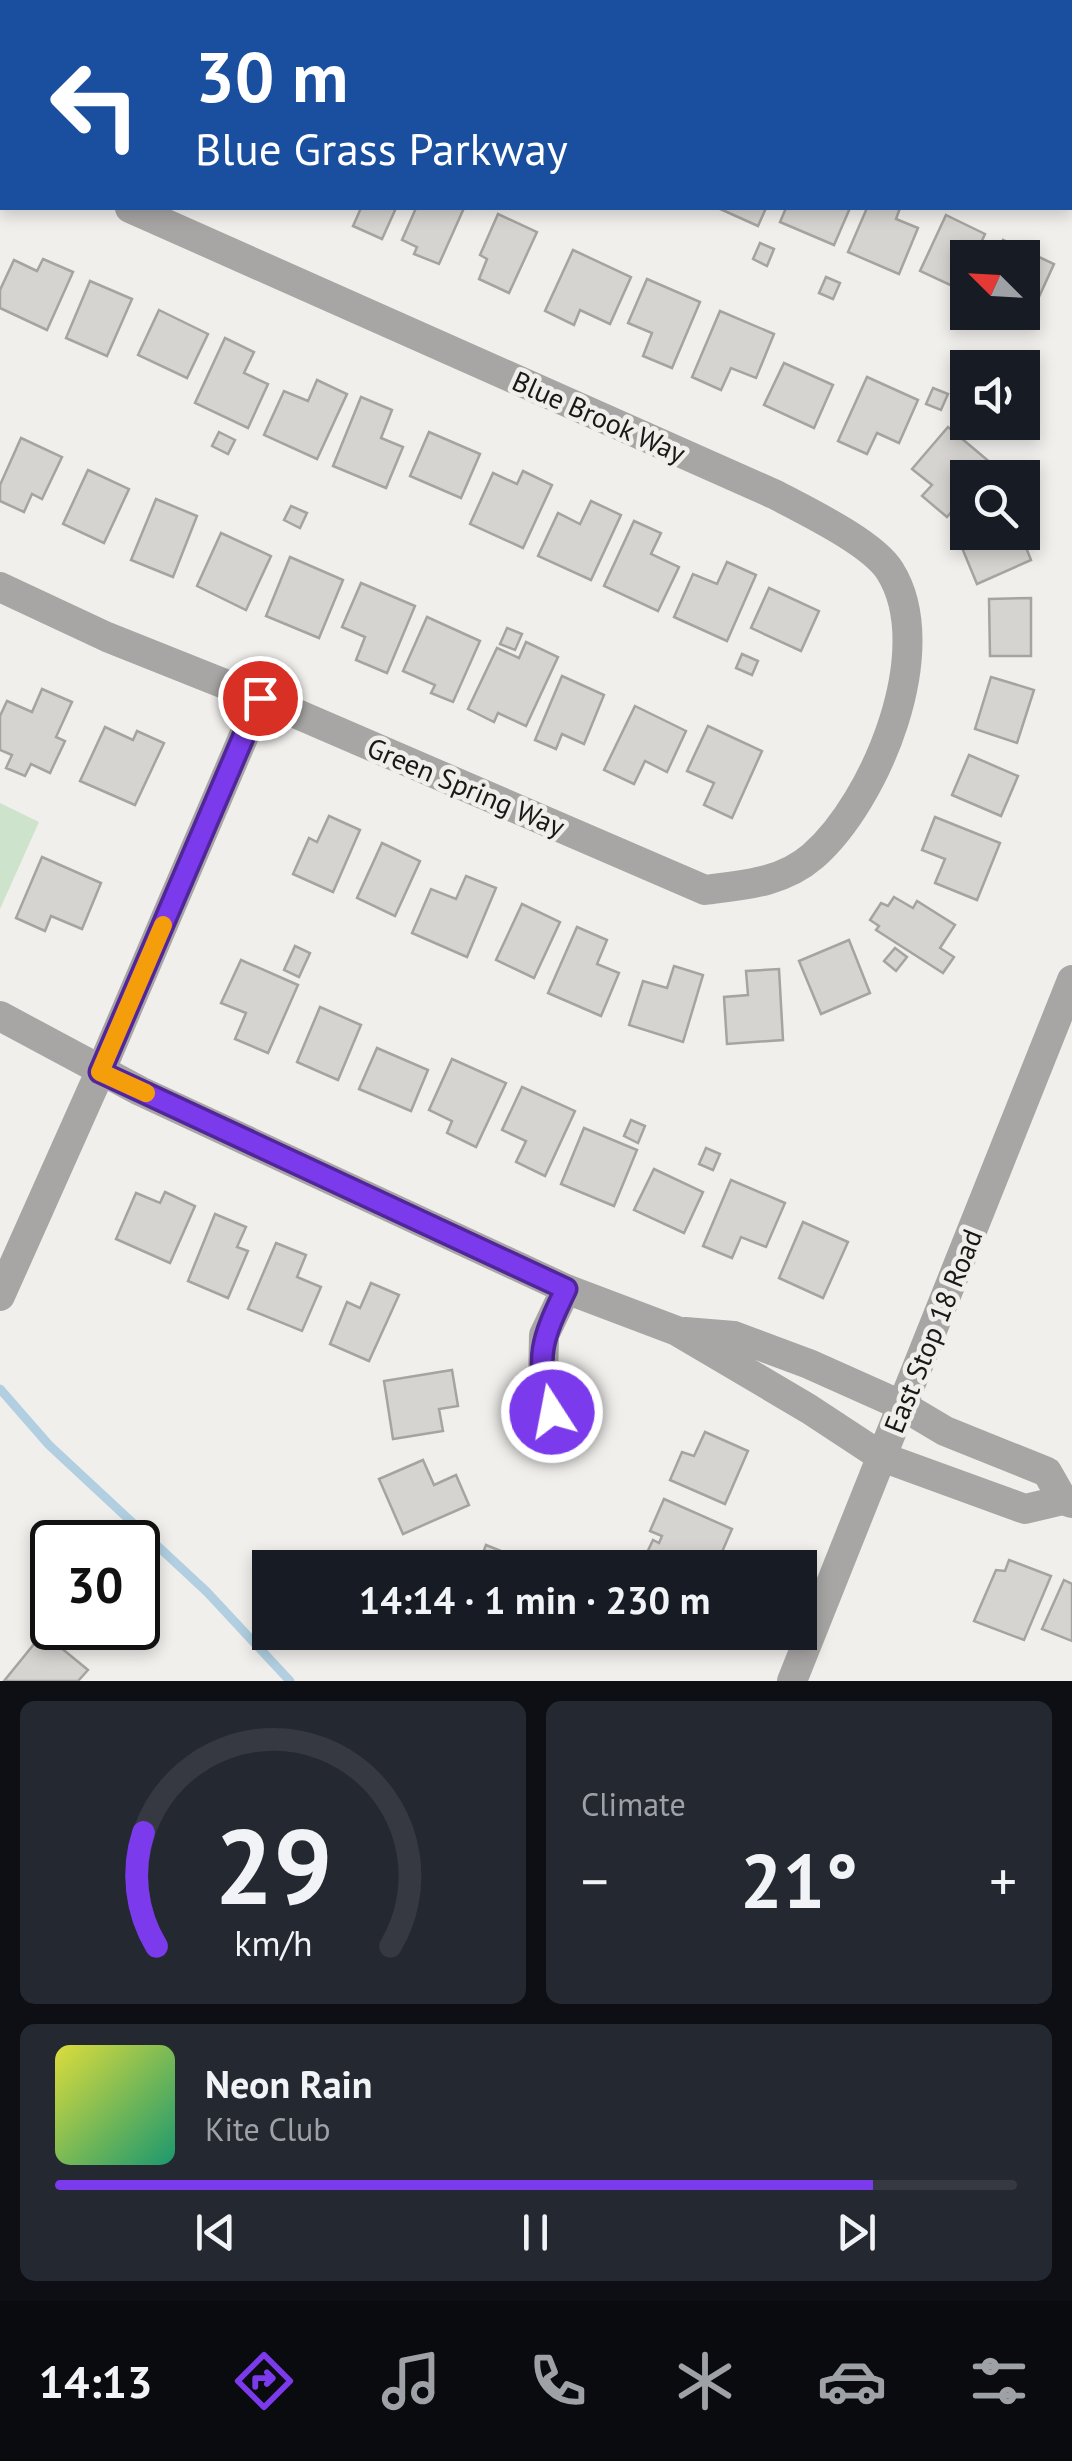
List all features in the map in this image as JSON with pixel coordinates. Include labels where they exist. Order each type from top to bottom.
[{"type":"street","name":"Blue Brook Way","points":[[134,210],[776,496],[838,528],[889,568],[907,609],[908,664],[884,747]]},
{"type":"street","name":"Green Spring Way","points":[[0,587],[107,637],[260,698],[705,890],[770,882],[811,858],[853,812],[884,747]]},
{"type":"street","points":[[0,1296],[260,698]]},
{"type":"street","name":"East Stop 18 Road","points":[[792,1681],[1072,980]]},
{"type":"street","points":[[0,1016],[100,1072],[566,1289],[677,1331],[809,1409],[882,1458],[1025,1509],[1068,1502],[1047,1472],[945,1431],[903,1406],[810,1364],[734,1336],[677,1331]]},
{"type":"street","points":[[562,1442],[543,1382],[544,1335],[566,1289]]},
{"type":"green space","points":[[0,803],[39,822],[0,909]]},
{"type":"building","points":[[360,210],[395,210],[382,239],[353,226]]},
{"type":"building","points":[[415,210],[463,210],[439,264],[414,254],[417,247],[402,240]]},
{"type":"building","points":[[722,210],[765,210],[758,226]]},
{"type":"building","points":[[785,210],[849,210],[834,245],[780,222]]},
{"type":"building","points":[[866,210],[899,210],[896,219],[918,228],[899,274],[848,252]]},
{"type":"building","points":[[498,214],[537,232],[509,293],[479,279],[487,259],[480,255]]},
{"type":"building","points":[[946,215],[985,234],[982,240],[950,240],[950,285],[920,271]]},
{"type":"building","points":[[760,243],[774,249],[767,266],[753,259]]},
{"type":"building","points":[[573,250],[631,277],[610,324],[580,310],[574,325],[545,311]]},
{"type":"building","points":[[1040,257],[1054,264],[1040,295]]},
{"type":"building","points":[[43,259],[73,272],[47,330],[0,308],[0,290],[14,260],[37,271]]},
{"type":"building","points":[[826,277],[840,283],[833,299],[819,293]]},
{"type":"building","points":[[647,279],[700,302],[672,368],[643,356],[652,333],[628,323]]},
{"type":"building","points":[[90,281],[132,299],[107,356],[66,338]]},
{"type":"building","points":[[159,310],[208,334],[187,378],[138,355]]},
{"type":"building","points":[[720,311],[774,334],[756,378],[731,368],[721,390],[692,377]]},
{"type":"building","points":[[225,338],[254,352],[244,373],[268,384],[248,428],[195,403]]},
{"type":"building","points":[[784,363],[833,385],[814,428],[764,405]]},
{"type":"building","points":[[867,377],[918,400],[899,443],[877,433],[867,454],[838,441]]},
{"type":"building","points":[[317,380],[347,394],[317,459],[264,435],[284,391],[308,401]]},
{"type":"building","points":[[933,388],[948,394],[941,410],[926,404]]},
{"type":"building","points":[[361,397],[392,410],[381,438],[403,447],[386,488],[333,466]]},
{"type":"building","points":[[948,427],[950,440],[963,440],[987,460],[950,460],[947,517],[922,496],[932,485],[912,469]]},
{"type":"building","points":[[219,432],[235,440],[228,454],[212,446]]},
{"type":"building","points":[[429,432],[480,454],[461,498],[410,476]]},
{"type":"building","points":[[21,438],[62,457],[42,499],[32,494],[24,512],[0,501],[0,485]]},
{"type":"building","points":[[88,470],[129,489],[104,543],[63,524]]},
{"type":"building","points":[[523,471],[552,485],[523,548],[470,524],[493,473],[517,484]]},
{"type":"building","points":[[156,499],[197,516],[173,577],[131,560]]},
{"type":"building","points":[[591,501],[621,515],[591,580],[538,556],[558,513],[580,524]]},
{"type":"building","points":[[291,506],[307,513],[300,528],[284,520]]},
{"type":"building","points":[[634,521],[661,533],[651,554],[679,567],[658,611],[604,586]]},
{"type":"building","points":[[221,533],[271,556],[246,610],[197,586]]},
{"type":"building","points":[[963,550],[1027,550],[1031,560],[977,584]]},
{"type":"building","points":[[290,557],[343,580],[319,638],[266,616]]},
{"type":"building","points":[[727,562],[756,575],[727,641],[674,617],[693,574],[717,584]]},
{"type":"building","points":[[361,583],[415,606],[387,673],[356,660],[365,637],[342,627]]},
{"type":"building","points":[[769,588],[819,611],[801,651],[751,628]]},
{"type":"building","points":[[1031,598],[1031,656],[990,656],[989,599]]},
{"type":"building","points":[[427,617],[480,641],[453,702],[431,693],[435,685],[403,671]]},
{"type":"building","points":[[507,628],[522,634],[515,650],[500,644]]},
{"type":"building","points":[[526,642],[558,657],[526,726],[498,713],[494,722],[468,709],[497,648],[519,658]]},
{"type":"building","points":[[742,654],[758,661],[752,675],[736,668]]},
{"type":"building","points":[[562,676],[604,695],[584,744],[562,734],[556,749],[535,740]]},
{"type":"building","points":[[991,677],[1034,690],[1017,743],[975,729]]},
{"type":"building","points":[[42,689],[72,702],[56,737],[65,741],[50,773],[31,764],[25,776],[6,768],[12,755],[0,750],[0,716],[7,701],[32,712]]},
{"type":"building","points":[[635,706],[686,731],[667,772],[645,761],[634,784],[604,770]]},
{"type":"building","points":[[708,726],[762,751],[732,818],[704,805],[714,783],[687,771]]},
{"type":"building","points":[[105,727],[133,740],[137,731],[164,743],[135,805],[80,781]]},
{"type":"building","points":[[969,755],[1018,776],[1001,816],[952,795]]},
{"type":"building","points":[[329,816],[360,830],[333,892],[293,874],[309,838],[317,842]]},
{"type":"building","points":[[935,817],[1000,843],[977,900],[935,883],[945,859],[922,850]]},
{"type":"building","points":[[382,843],[420,861],[395,916],[357,898]]},
{"type":"building","points":[[42,857],[101,883],[82,929],[51,916],[45,931],[16,918]]},
{"type":"building","points":[[466,876],[496,888],[467,957],[412,933],[431,889],[456,899]]},
{"type":"building","points":[[894,897],[913,908],[917,901],[955,925],[940,948],[954,957],[943,973],[876,930],[879,926],[870,920],[881,903],[888,906]]},
{"type":"building","points":[[522,904],[560,922],[534,978],[496,960]]},
{"type":"building","points":[[577,927],[607,940],[597,964],[619,973],[601,1016],[548,993]]},
{"type":"building","points":[[849,940],[870,993],[821,1014],[799,961]]},
{"type":"building","points":[[295,946],[310,953],[299,977],[284,970]]},
{"type":"building","points":[[895,948],[907,957],[896,971],[884,961]]},
{"type":"building","points":[[241,960],[298,985],[268,1053],[235,1039],[246,1013],[221,1003]]},
{"type":"building","points":[[674,966],[703,975],[683,1042],[629,1025],[643,981],[667,988]]},
{"type":"building","points":[[779,969],[783,1040],[727,1044],[724,997],[748,995],[746,971]]},
{"type":"building","points":[[320,1007],[361,1025],[338,1080],[297,1062]]},
{"type":"building","points":[[377,1048],[428,1070],[411,1111],[359,1089]]},
{"type":"building","points":[[452,1059],[506,1083],[476,1147],[447,1133],[452,1121],[429,1110]]},
{"type":"building","points":[[522,1087],[575,1111],[545,1176],[516,1162],[526,1141],[502,1130]]},
{"type":"building","points":[[631,1120],[645,1126],[638,1143],[624,1136]]},
{"type":"building","points":[[584,1128],[637,1150],[614,1206],[561,1184]]},
{"type":"building","points":[[706,1148],[720,1154],[713,1170],[699,1164]]},
{"type":"building","points":[[654,1169],[703,1192],[684,1233],[634,1210]]},
{"type":"building","points":[[731,1180],[785,1203],[766,1247],[741,1237],[732,1258],[703,1246]]},
{"type":"building","points":[[165,1192],[195,1206],[170,1263],[116,1239],[136,1193],[160,1203]]},
{"type":"building","points":[[215,1214],[246,1227],[237,1247],[248,1251],[228,1298],[188,1281]]},
{"type":"building","points":[[803,1222],[848,1242],[823,1298],[779,1278]]},
{"type":"building","points":[[276,1243],[306,1255],[297,1277],[321,1287],[302,1331],[248,1309]]},
{"type":"building","points":[[371,1283],[399,1295],[369,1361],[330,1344],[347,1302],[360,1308]]},
{"type":"building","points":[[452,1370],[458,1406],[439,1409],[443,1431],[393,1439],[384,1381]]},
{"type":"building","points":[[705,1432],[748,1451],[725,1504],[670,1480],[682,1452],[694,1456]]},
{"type":"building","points":[[423,1460],[434,1485],[456,1475],[469,1505],[403,1534],[379,1479]]},
{"type":"building","points":[[664,1499],[732,1529],[723,1550],[648,1550],[653,1540],[659,1543],[662,1536],[650,1531]]},
{"type":"building","points":[[1009,1560],[1051,1576],[1024,1640],[974,1621],[996,1570],[1005,1571]]},
{"type":"building","points":[[1064,1580],[1072,1584],[1072,1641],[1042,1629]]},
{"type":"building","points":[[30,1649],[64,1650],[88,1670],[78,1681],[4,1681]]},
{"type":"waterway","points":[[0,1389],[49,1445],[207,1592],[290,1681]]},
{"type":"slow traffic","points":[[146,1093],[100,1072],[163,925]]},
{"type":"route","points":[[260,698],[100,1072],[566,1289],[544,1335],[543,1382],[552,1412]]}]
